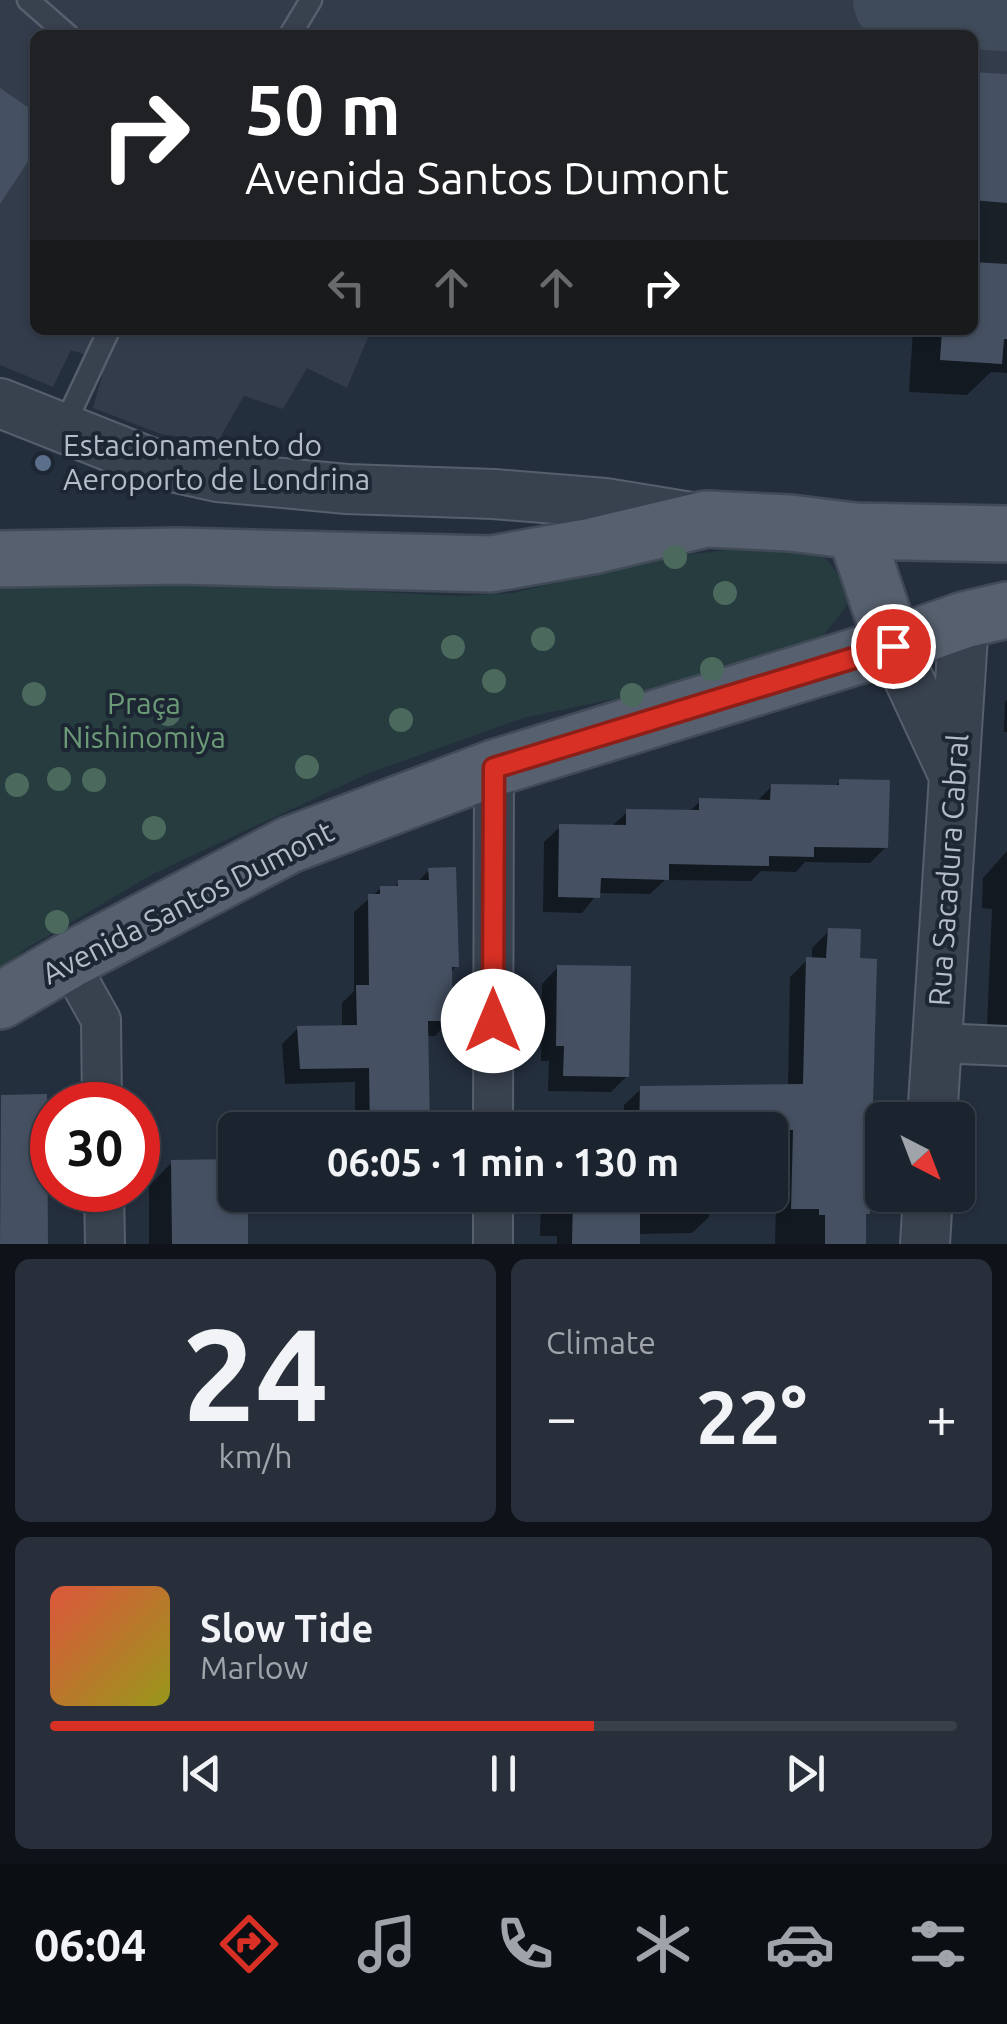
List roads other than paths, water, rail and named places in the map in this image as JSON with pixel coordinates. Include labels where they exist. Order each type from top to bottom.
[{"type":"main road","points":[[0,559],[180,556],[491,564],[706,520],[790,522],[855,531],[1007,534]]},
{"type":"main road","points":[[855,531],[893,646]]},
{"type":"main road","name":"Avenida Santos Dumont","points":[[0,1001],[289,845],[494,768],[893,646],[993,601]]},
{"type":"street","points":[[0,403],[149,462],[218,477],[347,489],[586,501],[706,520]]},
{"type":"street","name":"Rua Sacadura Cabral","points":[[933,1102],[956,780],[993,601]]},
{"type":"street","points":[[893,646],[956,780]]},
{"type":"street","points":[[493,1112],[494,768]]},
{"type":"street","points":[[68,961],[101,1020],[102,1082]]},
{"type":"street","points":[[937,1043],[1007,1046]]},
{"type":"street","points":[[104,1212],[105,1244]]},
{"type":"street","points":[[493,1212],[493,1244]]},
{"type":"street","points":[[925,1244],[927,1212]]},
{"type":"lane","points":[[28,0],[62,30]]},
{"type":"lane","points":[[293,30],[312,0]]},
{"type":"lane","points":[[64,426],[107,335]]},
{"type":"place","name":"Estacionamento do Aeroporto de Londrina","points":[[43,463]]},
{"type":"park label","name":"Praça Nishinomiya","points":[[144,721]]}]
